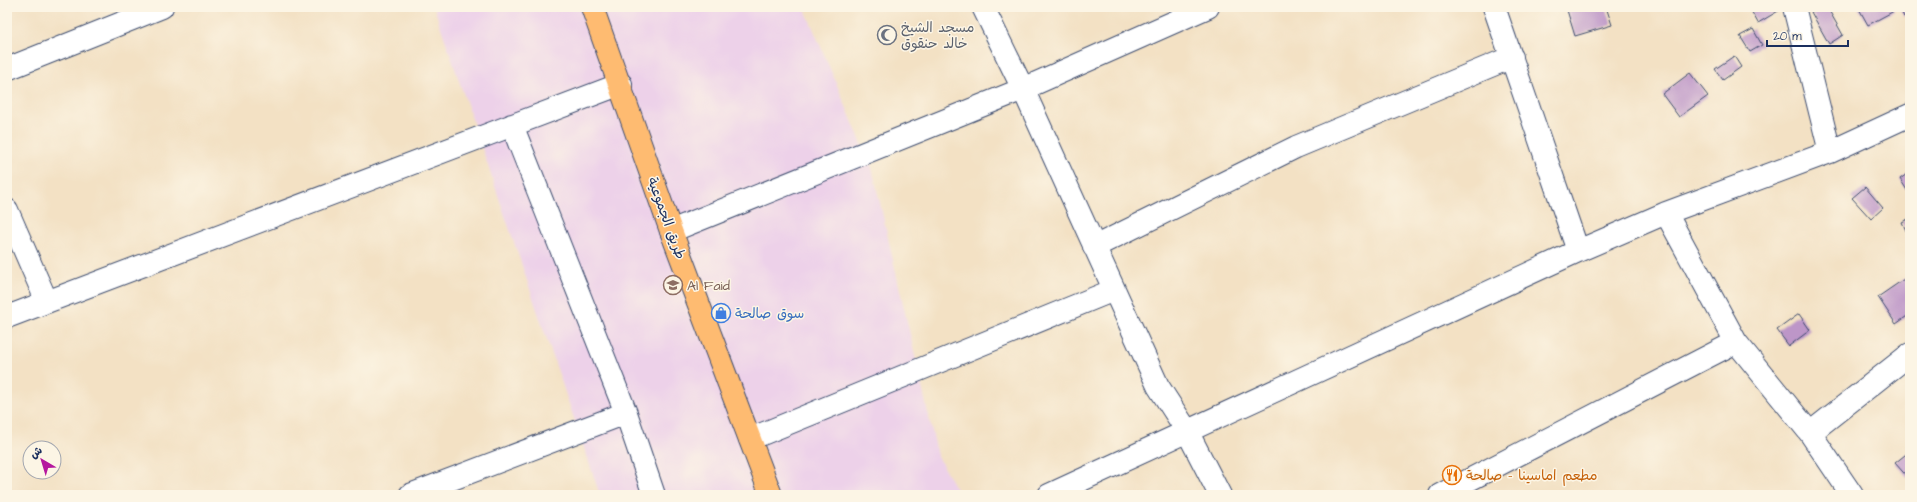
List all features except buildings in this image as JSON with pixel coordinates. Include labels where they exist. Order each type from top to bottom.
[{"type":"main road","name":"طريق الجموعية","points":[[592,7],[621,84],[671,231],[771,495]]},
{"type":"street","points":[[7,69],[162,7]]},
{"type":"street","points":[[983,7],[1023,89],[1158,386],[1187,431],[1220,495]]},
{"type":"street","points":[[671,231],[1023,89],[1208,7]]},
{"type":"street","points":[[1494,7],[1578,251]]},
{"type":"street","points":[[1794,7],[1830,152]]},
{"type":"street","points":[[1094,247],[1296,147],[1512,57]]},
{"type":"street","points":[[7,317],[621,84]]},
{"type":"street","points":[[1049,495],[1578,251],[1666,214],[1830,152],[1910,115]]},
{"type":"street","points":[[512,125],[626,413],[654,495]]},
{"type":"street","points":[[7,210],[47,302]]},
{"type":"street","points":[[1666,214],[1736,342],[1810,434],[1852,495]]},
{"type":"street","points":[[750,439],[1114,290]]},
{"type":"street","points":[[1440,495],[1736,342]]},
{"type":"street","points":[[1810,434],[1910,354]]},
{"type":"street","points":[[410,495],[626,413]]},
{"type":"shaded area","name":"سوق صالحة","points":[[434,7],[804,7],[872,168],[938,457],[959,495],[600,495]]},
{"type":"place","name":"مسجد الشيخ خالد حنقوق","points":[[887,35]]},
{"type":"place","name":"Al Faid","points":[[673,285]]},
{"type":"place","name":"سوق صالحة","points":[[721,313]]},
{"type":"place","name":"مطعم اماسينا - صالحة","points":[[1452,475]]}]
